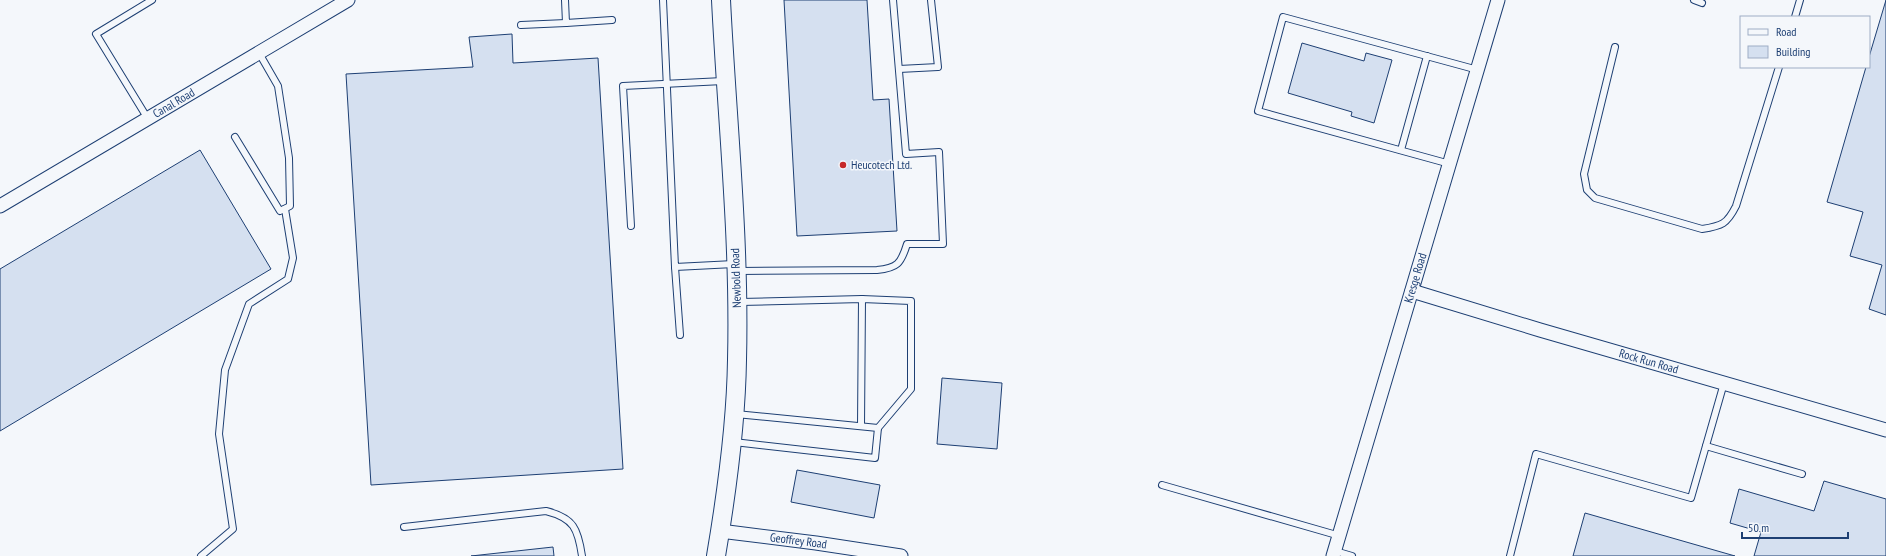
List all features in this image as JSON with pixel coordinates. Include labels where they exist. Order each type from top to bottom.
[{"type":"main road","name":"Newbold Road","points":[[716,556],[729,477],[738,360],[732,176],[720,0]]},
{"type":"street","name":"Canal Road","points":[[0,206],[348,0]]},
{"type":"street","name":"Kresge Road","points":[[1334,554],[1498,0]]},
{"type":"street","name":"Rock Run Road","points":[[1412,291],[1540,330],[1886,430]]},
{"type":"street","name":"Geoffrey Road","points":[[720,531],[816,543],[901,556]]},
{"type":"lane","points":[[148,119],[96,34],[152,0]]},
{"type":"lane","points":[[565,0],[566,23]]},
{"type":"lane","points":[[663,0],[666,83],[680,335]]},
{"type":"lane","points":[[676,267],[890,269],[903,259],[907,244],[943,244],[939,152],[906,154],[892,0]]},
{"type":"lane","points":[[899,69],[938,67],[932,0]]},
{"type":"lane","points":[[1694,0],[1702,2]]},
{"type":"lane","points":[[1795,16],[1800,0]]},
{"type":"lane","points":[[1450,164],[1258,111],[1283,17],[1478,70]]},
{"type":"lane","points":[[521,25],[612,20]]},
{"type":"lane","points":[[1616,47],[1584,174],[1588,190],[1595,198],[1702,229],[1719,226],[1730,218],[1736,206],[1779,68]]},
{"type":"lane","points":[[235,137],[280,211],[290,206],[289,158],[278,86],[259,53]]},
{"type":"lane","points":[[1401,150],[1427,56]]},
{"type":"lane","points":[[631,226],[623,86],[725,81]]},
{"type":"lane","points":[[200,556],[234,529],[219,434],[225,370],[249,304],[288,279],[293,258],[285,209]]},
{"type":"lane","points":[[861,426],[862,299]]},
{"type":"lane","points":[[732,442],[875,458],[878,428],[911,389],[911,301],[862,299],[737,302]]},
{"type":"lane","points":[[1510,556],[1536,454],[1691,498],[1724,383]]},
{"type":"lane","points":[[735,414],[878,428]]},
{"type":"lane","points":[[1706,446],[1802,474]]},
{"type":"lane","points":[[1162,485],[1340,536]]},
{"type":"lane","points":[[404,527],[546,511],[560,514],[570,521],[577,532],[582,556]]},
{"type":"lane","points":[[1334,554],[1352,556]]},
{"type":"building","name":"Heucotech Ltd.","points":[[784,0],[867,0],[873,100],[889,99],[897,231],[797,236]]},
{"type":"building","points":[[1886,0],[1886,315],[1869,309],[1882,265],[1850,256],[1863,212],[1827,202],[1866,68],[1870,68],[1870,54]]},
{"type":"building","points":[[512,34],[513,63],[598,58],[623,469],[371,485],[346,74],[473,67],[469,37]]},
{"type":"building","points":[[1302,43],[1364,61],[1366,53],[1392,60],[1374,123],[1351,116],[1352,112],[1288,93]]},
{"type":"building","points":[[200,150],[271,269],[0,431],[0,269]]},
{"type":"building","points":[[942,378],[1002,383],[997,449],[937,444]]},
{"type":"building","points":[[797,470],[880,485],[874,518],[791,502]]},
{"type":"building","points":[[1824,481],[1886,499],[1886,556],[1754,556],[1761,532],[1730,523],[1739,489],[1814,511]]},
{"type":"building","points":[[1585,513],[1735,556],[1573,556]]},
{"type":"building","points":[[553,547],[554,556],[471,556]]},
{"type":"place","name":"Heucotech Ltd.","points":[[843,165]]}]
